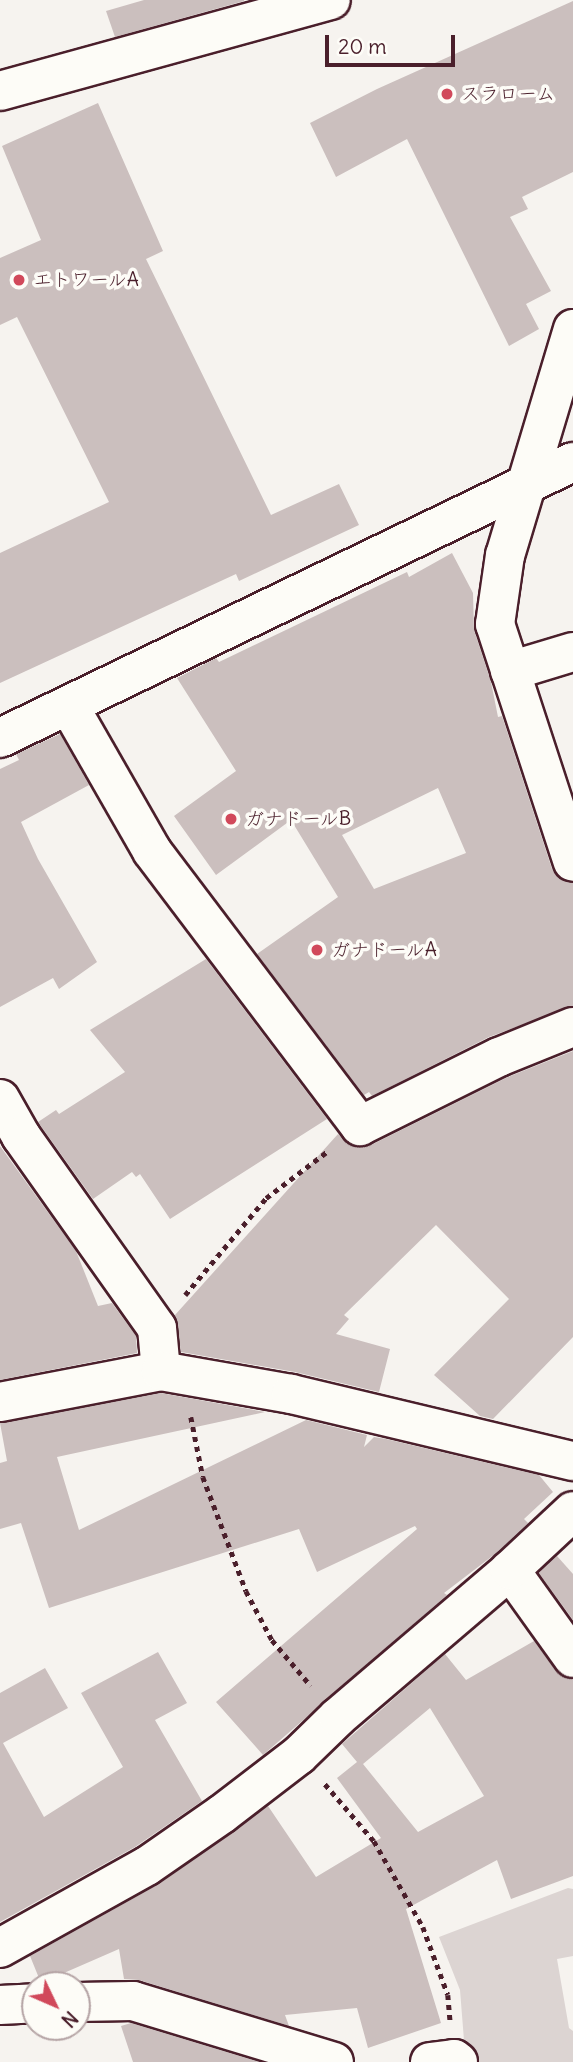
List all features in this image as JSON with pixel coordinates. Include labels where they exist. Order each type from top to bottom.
[{"type":"street","points":[[0,91],[331,0]]},
{"type":"street","points":[[573,329],[505,555],[495,624],[573,862]]},
{"type":"street","points":[[0,738],[573,462]]},
{"type":"street","points":[[510,671],[573,652]]},
{"type":"street","points":[[69,706],[152,851],[360,1126],[499,1057],[573,1027]]},
{"type":"street","points":[[0,1099],[21,1136],[157,1328],[171,1373]]},
{"type":"street","points":[[0,1402],[171,1373],[291,1394],[573,1461]]},
{"type":"street","points":[[0,1948],[147,1866],[299,1755],[338,1717],[510,1570],[573,1511]]},
{"type":"street","points":[[510,1570],[573,1658]]},
{"type":"street","points":[[91,2002],[133,2001],[334,2062]]},
{"type":"street","points":[[0,2005],[21,2004]]},
{"type":"path","points":[[157,1328],[266,1198],[360,1126]]},
{"type":"path","points":[[171,1373],[203,1477],[246,1591],[272,1640],[338,1717]]},
{"type":"path","points":[[299,1755],[374,1841],[423,1927],[448,1995],[447,2061]]},
{"type":"shaded area","points":[[568,1888],[573,1889],[573,1956],[557,1959],[569,2028],[573,2031],[573,2062],[478,2062],[465,2053],[460,1990],[439,1937]]},
{"type":"building","points":[[144,0],[244,1],[115,37],[106,11]]},
{"type":"building","points":[[573,1],[573,172],[522,197],[528,209],[510,217],[551,291],[526,304],[539,329],[509,346],[407,139],[336,177],[310,123],[377,89]]},
{"type":"building","points":[[98,103],[163,251],[146,259],[271,515],[339,484],[359,525],[239,581],[236,574],[0,683],[0,553],[109,502],[17,317],[0,325],[0,258],[41,240],[2,146]]},
{"type":"building","points":[[452,553],[473,593],[474,630],[491,682],[498,717],[502,716],[552,869],[559,879],[573,883],[573,1006],[489,1037],[372,1096],[369,1092],[364,1095],[257,954],[338,897],[291,820],[216,875],[174,816],[236,771],[177,678],[216,658],[219,662],[407,572],[409,577]],"holes":[[[438,788],[466,853],[374,889],[342,835]]]},
{"type":"building","points":[[60,734],[89,785],[21,822],[38,859],[97,962],[59,989],[53,978],[0,1007],[0,769],[19,760],[16,754]]},
{"type":"building","points":[[206,959],[327,1119],[170,1219],[140,1174],[136,1177],[132,1172],[93,1199],[38,1122],[56,1110],[59,1114],[125,1072],[90,1030]]},
{"type":"building","points":[[573,1051],[573,1337],[493,1419],[480,1416],[434,1375],[509,1299],[436,1225],[344,1315],[349,1319],[336,1334],[390,1349],[379,1392],[295,1372],[181,1352],[175,1315],[338,1134],[351,1146],[369,1146],[508,1077]]},
{"type":"building","points":[[0,1146],[76,1251],[98,1306],[112,1303],[136,1336],[137,1353],[0,1380]]},
{"type":"building","points":[[161,1393],[265,1412],[57,1457],[79,1530],[306,1420],[367,1435],[364,1447],[374,1437],[539,1475],[553,1492],[524,1519],[528,1523],[495,1554],[444,1593],[447,1595],[263,1755],[216,1702],[417,1529],[415,1526],[317,1572],[299,1529],[49,1608],[21,1523],[0,1529],[0,1463],[7,1461],[0,1423]]},
{"type":"building","points":[[557,1556],[573,1574],[573,1620],[539,1573]]},
{"type":"building","points":[[534,1641],[556,1671],[573,1680],[573,1876],[511,1899],[497,1860],[406,1909],[441,2023],[368,2048],[357,2008],[285,2015],[289,2026],[139,1980],[124,1979],[119,1949],[69,1971],[36,1971],[30,1956],[159,1884],[268,1806],[316,1877],[381,1838],[337,1778],[357,1762],[342,1744],[445,1654],[466,1680]],"holes":[[[430,1708],[484,1796],[418,1832],[363,1764]]]},
{"type":"building","points":[[158,1652],[187,1703],[155,1720],[202,1801],[135,1847],[0,1922],[0,1693],[45,1668],[68,1708],[3,1743],[44,1817],[123,1767],[81,1693]]},
{"type":"building","points":[[131,2023],[259,2062],[133,2062],[121,2026]]},
{"type":"place","name":"スラローム","points":[[447,94]]},
{"type":"place","name":"エトワールA","points":[[19,280]]},
{"type":"place","name":"ガナドールB","points":[[231,819]]},
{"type":"place","name":"ガナドールA","points":[[317,950]]}]
